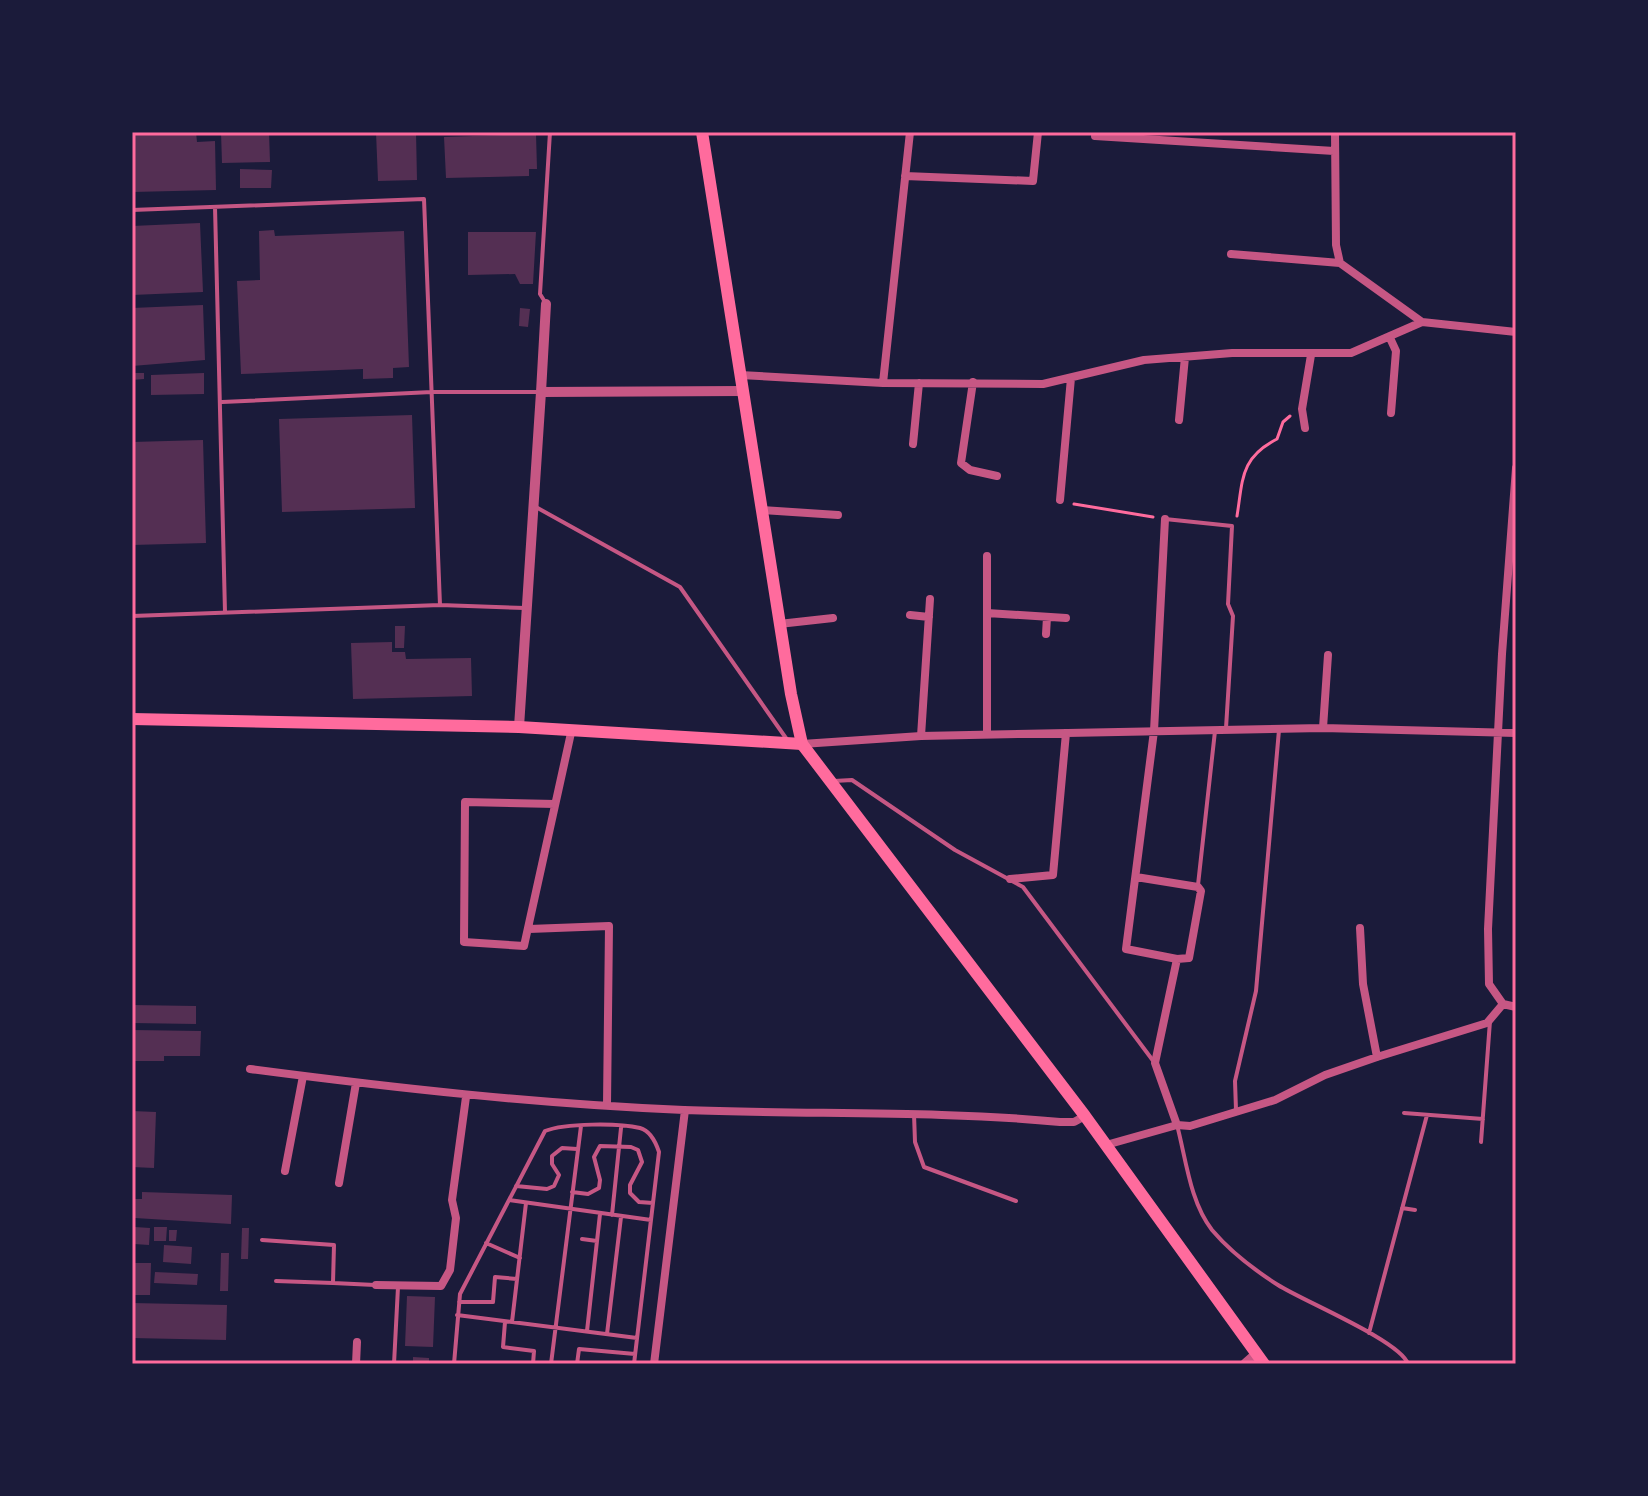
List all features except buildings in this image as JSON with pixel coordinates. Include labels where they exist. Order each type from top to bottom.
[{"type":"main road","points":[[702,132],[796,744],[832,781],[1085,1116],[1254,1361]]},
{"type":"main road","points":[[132,719],[519,727],[571,733],[796,744]]},
{"type":"street","points":[[883,383],[910,132]]},
{"type":"street","points":[[905,176],[1033,181],[1038,132]]},
{"type":"street","points":[[1335,132],[1336,245],[1340,263]]},
{"type":"street","points":[[1095,136],[1334,151]]},
{"type":"street","points":[[1231,254],[1340,263],[1422,322],[1516,332]]},
{"type":"street","points":[[519,727],[546,304]]},
{"type":"street","points":[[740,375],[883,383],[1043,384],[1144,360],[1232,353],[1351,353],[1422,322]]},
{"type":"street","points":[[1390,338],[1396,351],[1391,413]]},
{"type":"street","points":[[1305,428],[1303,406],[1311,355]]},
{"type":"street","points":[[1179,420],[1185,357]]},
{"type":"street","points":[[1060,500],[1071,378]]},
{"type":"street","points":[[973,382],[961,463],[970,470],[997,476]]},
{"type":"street","points":[[913,444],[919,383]]},
{"type":"street","points":[[541,392],[743,391]]},
{"type":"street","points":[[1516,468],[1502,654],[1489,984],[1503,1004],[1516,1007]]},
{"type":"street","points":[[761,510],[838,515]]},
{"type":"street","points":[[1136,877],[1198,887],[1201,891],[1189,958],[1177,959],[1126,949],[1154,731],[1165,519]]},
{"type":"street","points":[[987,556],[987,734]]},
{"type":"street","points":[[921,736],[930,599]]},
{"type":"street","points":[[987,613],[1066,618]]},
{"type":"street","points":[[910,615],[929,617]]},
{"type":"street","points":[[1046,634],[1047,617]]},
{"type":"street","points":[[779,624],[833,618]]},
{"type":"street","points":[[1323,728],[1328,655]]},
{"type":"street","points":[[796,744],[921,736],[1323,728],[1516,733]]},
{"type":"street","points":[[555,804],[465,802],[464,942],[524,946],[571,733]]},
{"type":"street","points":[[1010,879],[1053,875],[1066,733]]},
{"type":"street","points":[[529,929],[609,926],[607,1105]]},
{"type":"street","points":[[1360,928],[1363,984],[1377,1057]]},
{"type":"street","points":[[1177,959],[1155,1063],[1177,1125]]},
{"type":"street","points":[[1106,1145],[1236,1112],[1377,1057],[1489,1020],[1503,1004]]},
{"type":"street","points":[[250,1069],[466,1097],[685,1110],[914,1113],[1060,1122],[1074,1122],[1085,1116]]},
{"type":"street","points":[[285,1171],[303,1076]]},
{"type":"street","points":[[339,1183],[356,1083]]},
{"type":"street","points":[[376,1285],[441,1286],[450,1270],[456,1218],[452,1200],[466,1097]]},
{"type":"street","points":[[654,1364],[685,1110]]},
{"type":"street","points":[[356,1364],[357,1342]]},
{"type":"lane","points":[[546,304],[540,294],[550,132]]},
{"type":"lane","points":[[132,210],[424,199],[440,605]]},
{"type":"lane","points":[[215,207],[225,612]]},
{"type":"lane","points":[[222,402],[432,392],[541,392]]},
{"type":"lane","points":[[534,505],[680,587],[796,744]]},
{"type":"lane","points":[[1165,519],[1232,526],[1228,604],[1233,616],[1226,731]]},
{"type":"lane","points":[[132,616],[440,605],[527,608]]},
{"type":"lane","points":[[1236,1112],[1235,1081],[1256,991],[1279,729]]},
{"type":"lane","points":[[1198,887],[1215,731]]},
{"type":"lane","points":[[832,781],[852,780],[955,850],[1023,887],[1155,1063]]},
{"type":"lane","points":[[1481,1142],[1492,1029],[1489,1020]]},
{"type":"lane","points":[[914,1113],[915,1142],[924,1167],[1016,1201]]},
{"type":"lane","points":[[1404,1113],[1483,1119]]},
{"type":"lane","points":[[1369,1333],[1427,1115]]},
{"type":"lane","points":[[454,1364],[459,1302],[545,1131],[560,1125],[642,1128],[654,1138],[659,1152],[634,1364]]},
{"type":"lane","points":[[1177,1125],[1199,1209],[1213,1230],[1280,1287],[1369,1333],[1406,1357],[1408,1364]]},
{"type":"lane","points":[[551,1364],[581,1126]]},
{"type":"lane","points":[[612,1215],[621,1128]]},
{"type":"lane","points":[[572,1192],[596,1191],[600,1180],[595,1153],[604,1145],[635,1148],[642,1158],[630,1185],[632,1197],[653,1203]]},
{"type":"lane","points":[[516,1186],[547,1189],[554,1186],[559,1175],[552,1164],[555,1152],[562,1148],[578,1149]]},
{"type":"lane","points":[[509,1200],[651,1220]]},
{"type":"lane","points":[[526,1203],[517,1279],[503,1347],[534,1351],[533,1364]]},
{"type":"lane","points":[[1402,1208],[1415,1210]]},
{"type":"lane","points":[[587,1331],[601,1213]]},
{"type":"lane","points":[[607,1334],[621,1216]]},
{"type":"lane","points":[[582,1239],[597,1241]]},
{"type":"lane","points":[[262,1240],[334,1245],[333,1283]]},
{"type":"lane","points":[[486,1243],[520,1258]]},
{"type":"lane","points":[[459,1302],[493,1302],[495,1277],[517,1279]]},
{"type":"lane","points":[[276,1281],[376,1285]]},
{"type":"lane","points":[[394,1364],[399,1284]]},
{"type":"lane","points":[[457,1315],[637,1338]]},
{"type":"lane","points":[[577,1364],[579,1349],[635,1354]]},
{"type":"lane","points":[[587,1363],[604,1364]]},
{"type":"path","points":[[1232,526],[1236,523],[1245,468],[1250,459],[1256,450],[1277,439],[1283,422],[1303,406]]},
{"type":"path","points":[[1060,500],[1165,519]]}]
